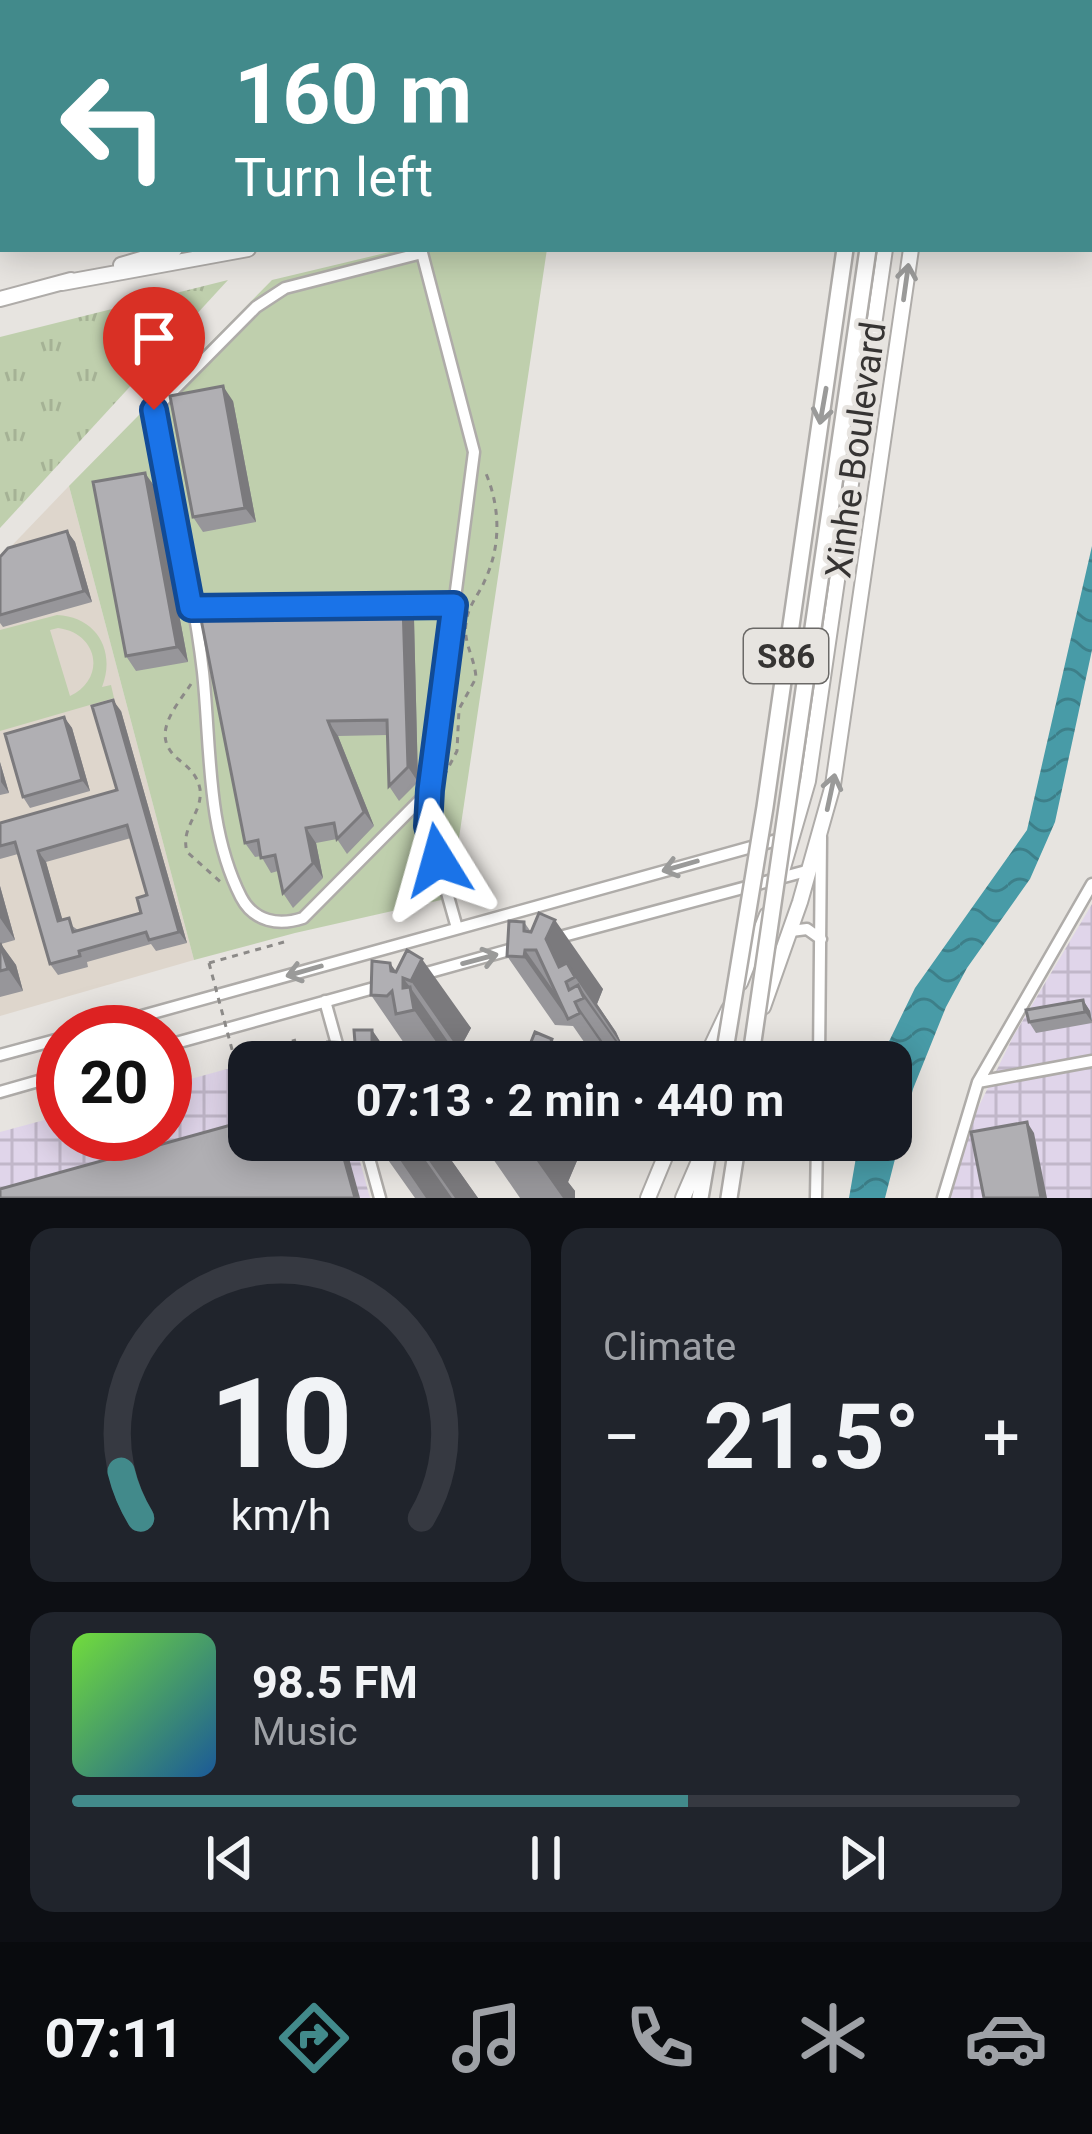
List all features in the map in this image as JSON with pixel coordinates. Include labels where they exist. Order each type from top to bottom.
[{"type":"highway","name":"S86","points":[[726,1041],[765,807],[844,252]]},
{"type":"highway","name":"S86","points":[[753,1041],[868,252]]},
{"type":"highway","points":[[700,1198],[706,1161]]},
{"type":"highway","points":[[730,1198],[735,1161]]},
{"type":"main road","points":[[5,298],[166,252]]},
{"type":"main road","points":[[62,283],[232,252]]},
{"type":"main road","name":"Xinhe Boulevard","points":[[713,1041],[780,878],[808,781],[885,252]]},
{"type":"main road","name":"Xinhe Boulevard","points":[[748,1041],[791,931],[833,785],[911,252]]},
{"type":"main road","points":[[648,1198],[663,1161]]},
{"type":"main road","points":[[683,1198],[700,1161]]},
{"type":"street","points":[[430,790],[303,917],[275,923],[249,910],[217,832],[202,668],[154,410],[256,307],[286,288],[422,253],[474,452],[428,826],[457,928]]},
{"type":"street","points":[[382,606],[454,605]]},
{"type":"street","points":[[191,608],[310,607]]},
{"type":"street","points":[[401,820],[428,826]]},
{"type":"street","points":[[819,1041],[820,834]]},
{"type":"street","points":[[181,1005],[793,836]]},
{"type":"street","points":[[412,977],[810,870]]},
{"type":"street","points":[[943,1198],[978,1082],[1092,884]]},
{"type":"street","points":[[791,931],[807,929],[821,939]]},
{"type":"street","points":[[192,1038],[391,983]]},
{"type":"street","points":[[325,1001],[336,1041]]},
{"type":"street","points":[[0,1055],[36,1045]]},
{"type":"street","points":[[978,1082],[1092,1061]]},
{"type":"street","points":[[0,1092],[36,1082]]},
{"type":"street","points":[[370,1161],[380,1198]]},
{"type":"street","points":[[816,1198],[817,1161]]},
{"type":"path","points":[[430,790],[449,769],[457,751],[459,709],[476,672],[467,646],[466,616],[486,578],[496,540],[495,500],[474,452]]},
{"type":"path","points":[[202,668],[168,718],[165,738],[174,756],[191,769],[200,789],[197,810],[184,834],[187,852],[241,898]]},
{"type":"path","points":[[284,942],[209,963],[235,1057],[296,1040]]},
{"type":"shaded area","points":[[69,486],[194,960],[0,1016],[0,558]]},
{"type":"shaded area","points":[[1092,904],[1092,1198],[950,1198],[954,1172],[977,1110],[1013,1037]]},
{"type":"shaded area","points":[[228,1069],[228,1161],[360,1161],[370,1198],[0,1198],[0,1132],[36,1122],[36,1161],[192,1161],[192,1079]]},
{"type":"green space","points":[[389,252],[547,252],[450,898],[194,960],[69,486],[272,280]]},
{"type":"green space","points":[[228,280],[0,528],[0,337]]},
{"type":"green space","points":[[57,615],[83,622],[100,638],[106,661],[102,687],[111,685],[114,698],[0,731],[0,630]],"holes":[[[50,630],[72,632],[89,647],[93,668],[82,688],[70,696]]]},
{"type":"water","points":[[1092,546],[1092,650],[1055,822],[1030,879],[967,968],[946,1007],[912,1093],[912,1041],[889,1041],[915,988],[1027,830]]},
{"type":"water","points":[[855,1161],[895,1161],[885,1198],[849,1198]]},
{"type":"building","points":[[223,386],[245,508],[193,517],[170,396]]},
{"type":"building","points":[[145,473],[177,647],[126,656],[93,482]]},
{"type":"building","points":[[67,531],[84,591],[0,615],[0,557],[8,548]]},
{"type":"building","points":[[403,604],[408,767],[389,786],[387,720],[328,721],[364,812],[337,839],[334,823],[306,828],[313,863],[283,893],[275,855],[261,858],[258,840],[245,843],[199,609]]},
{"type":"building","points":[[113,700],[179,932],[149,940],[146,932],[50,964],[15,842],[0,846],[0,823],[117,790],[92,706]],"holes":[[[127,825],[147,895],[137,898],[141,913],[73,932],[69,918],[58,921],[38,851]]]},
{"type":"building","points":[[64,717],[82,780],[23,797],[5,734]]},
{"type":"building","points":[[539,913],[555,920],[546,939],[559,967],[567,963],[575,977],[566,982],[569,990],[578,985],[584,998],[575,1002],[580,1013],[568,1019],[536,950],[525,950],[524,957],[507,956],[509,921],[524,922],[524,931],[531,932]]},
{"type":"building","points":[[0,943],[8,969],[0,971]]},
{"type":"building","points":[[407,950],[422,959],[411,981],[403,978],[403,988],[410,987],[414,1010],[396,1014],[392,991],[387,996],[371,995],[372,961],[390,963],[391,971],[396,972]]},
{"type":"building","points":[[1083,1000],[1085,1012],[1029,1022],[1026,1010]]},
{"type":"building","points":[[354,1030],[372,1030],[372,1041],[355,1041]]},
{"type":"building","points":[[535,1032],[552,1039],[551,1041],[531,1041]]},
{"type":"building","points":[[1027,1122],[1041,1198],[984,1198],[971,1132]]},
{"type":"building","points":[[228,1126],[228,1161],[345,1161],[355,1198],[0,1198],[0,1189],[101,1161],[192,1161],[192,1136]]},
{"type":"route","points":[[154,410],[191,608],[454,605],[430,790],[428,826],[438,860]]}]
